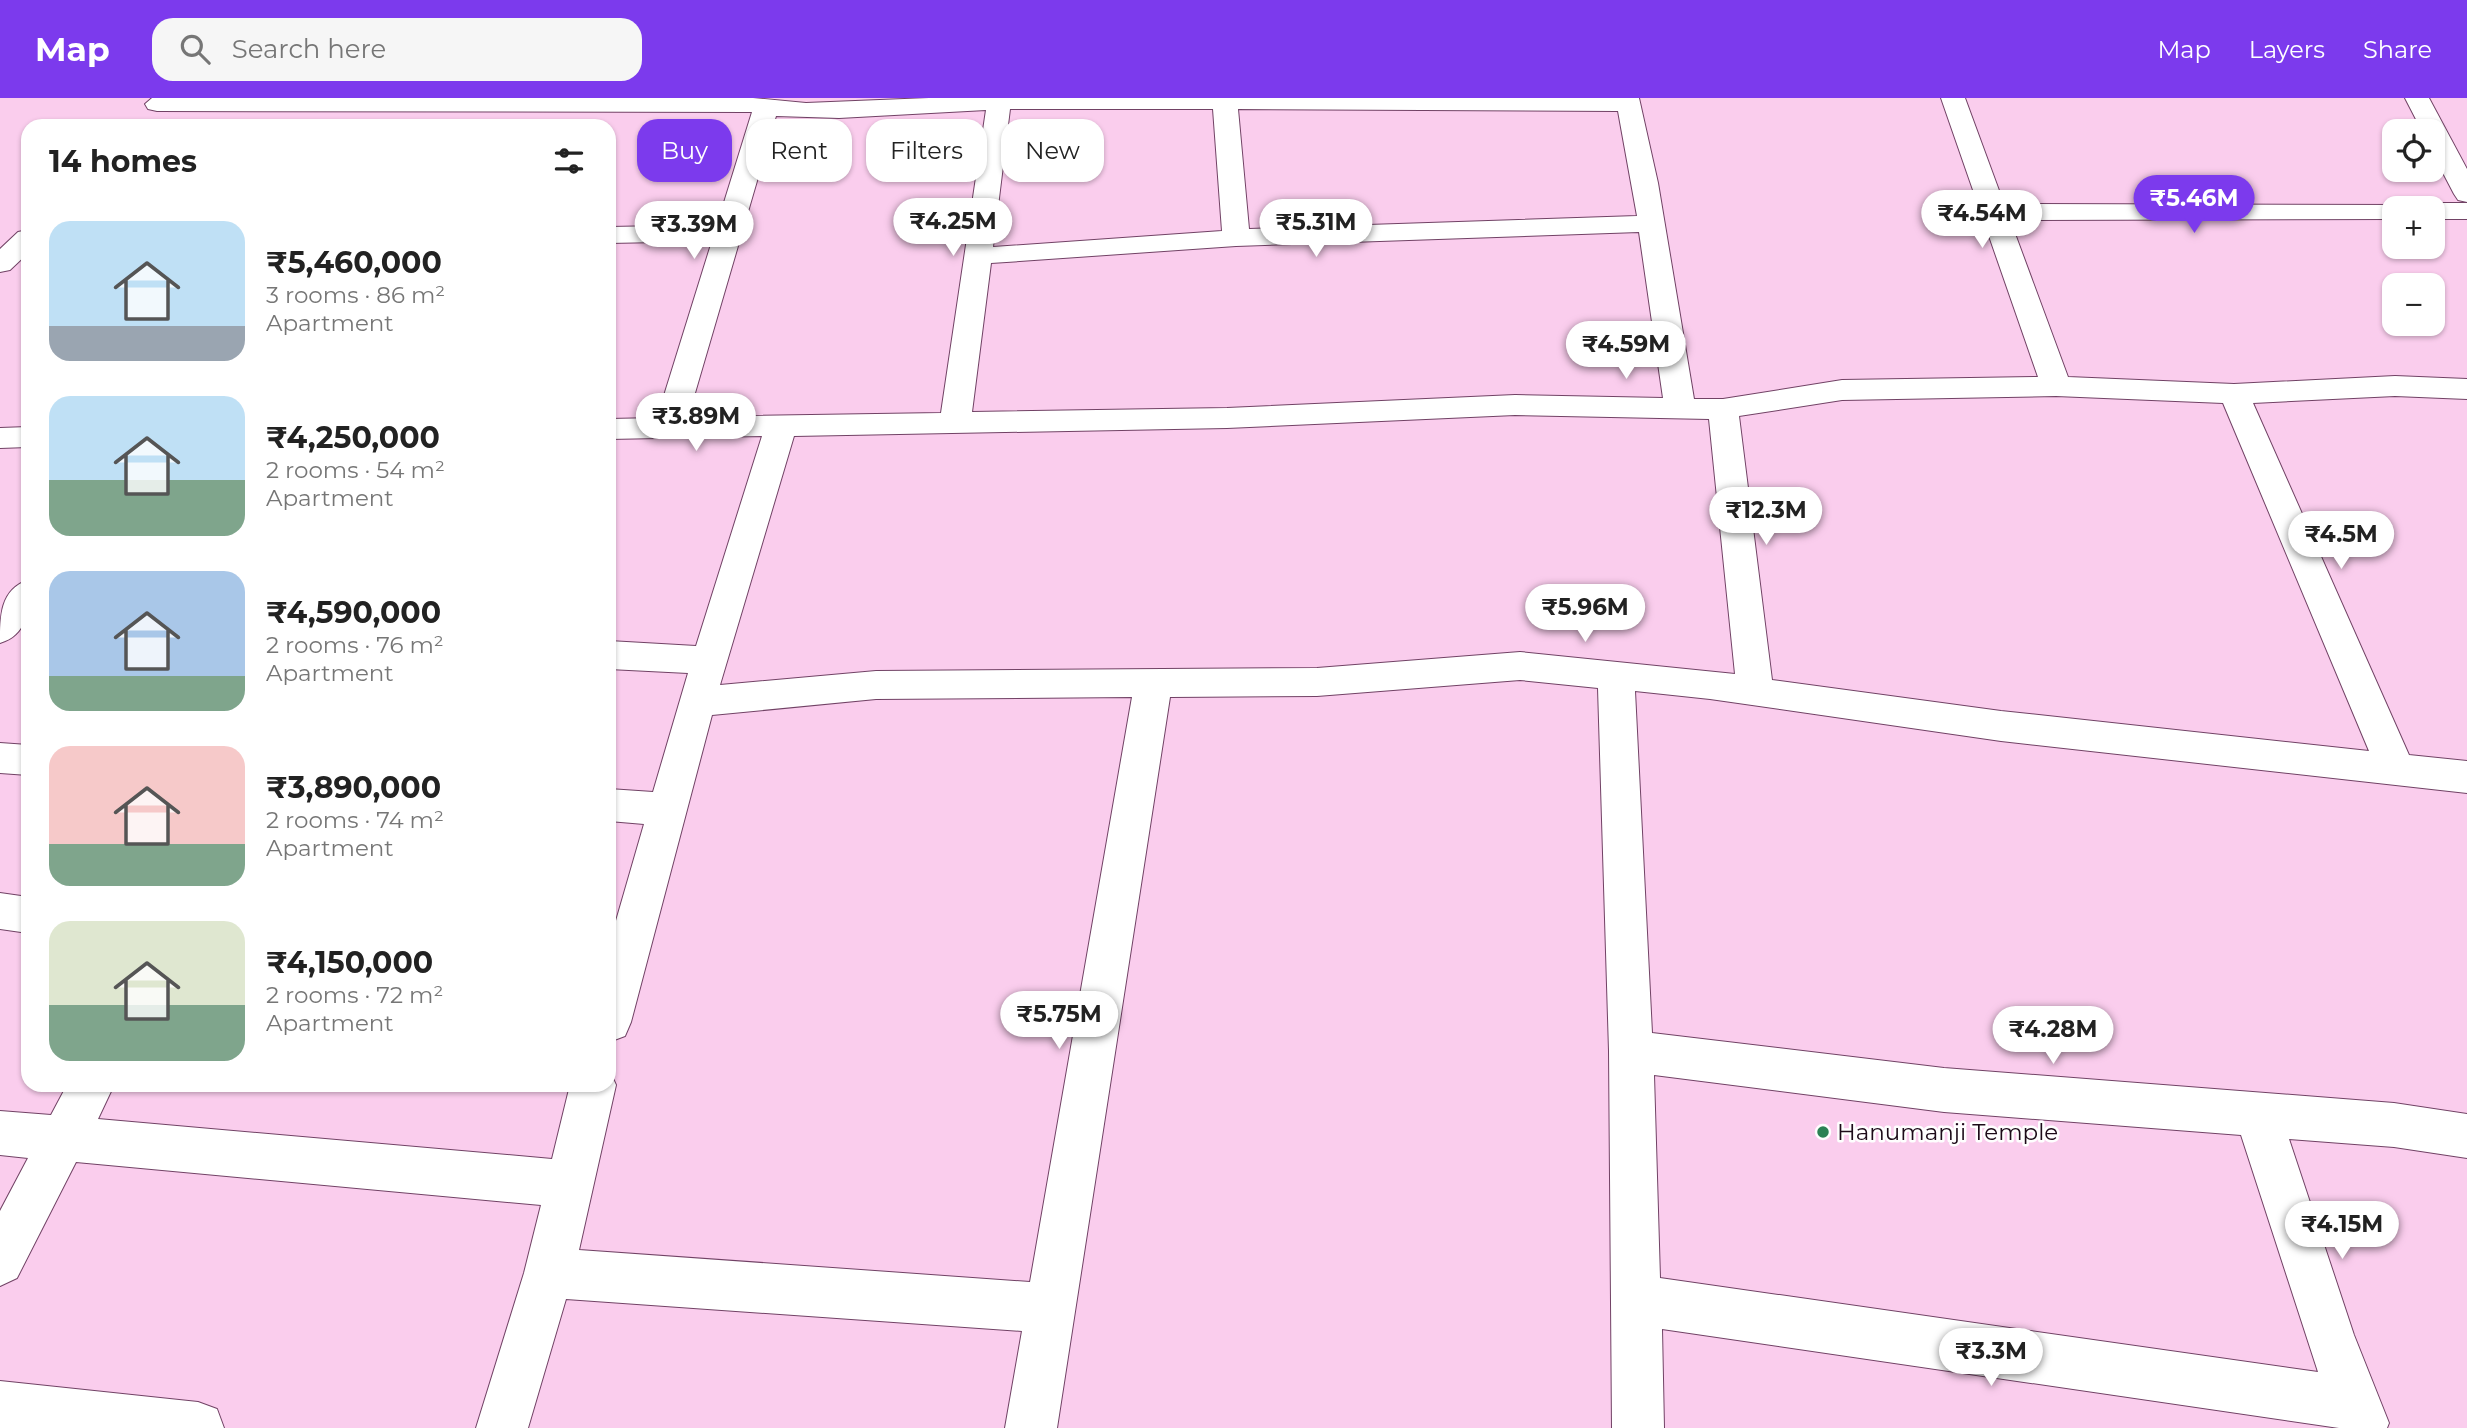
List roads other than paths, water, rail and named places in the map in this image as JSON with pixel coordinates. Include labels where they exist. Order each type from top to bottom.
[{"type":"street","points":[[1953,98],[2056,386]]},
{"type":"street","points":[[2417,98],[2467,194]]},
{"type":"street","points":[[1225,101],[1236,238]]},
{"type":"street","points":[[153,107],[745,104],[766,108],[999,102],[1627,101],[1651,224],[1680,408]]},
{"type":"street","points":[[955,421],[999,102]]},
{"type":"street","points":[[669,428],[766,108]]},
{"type":"street","points":[[1994,212],[2382,211]]},
{"type":"street","points":[[2445,211],[2467,211]]},
{"type":"street","points":[[978,256],[1236,238],[1651,224]]},
{"type":"street","points":[[616,235],[728,233]]},
{"type":"street","points":[[0,264],[20,242]]},
{"type":"street","points":[[616,429],[1227,418],[1515,405],[1723,409],[1842,390],[2056,386],[2234,394],[2395,386],[2467,389]]},
{"type":"street","points":[[2234,394],[2396,770]]},
{"type":"street","points":[[1723,409],[1755,692]]},
{"type":"street","points":[[616,988],[709,660],[782,424]]},
{"type":"street","points":[[0,438],[21,437]]},
{"type":"street","points":[[616,655],[709,660]]},
{"type":"street","points":[[697,702],[876,685],[1318,682],[1520,666],[1755,692],[2001,726],[2467,777]]},
{"type":"street","points":[[1616,676],[1630,1051],[1638,1428]]},
{"type":"street","points":[[1031,1428],[1153,685]]},
{"type":"street","points":[[0,758],[21,760]]},
{"type":"street","points":[[616,805],[667,809]]},
{"type":"street","points":[[0,911],[21,914]]},
{"type":"street","points":[[1630,1051],[1944,1090],[2393,1125],[2467,1136]]},
{"type":"street","points":[[0,1261],[86,1092]]},
{"type":"street","points":[[502,1428],[549,1273],[591,1092]]},
{"type":"street","points":[[2258,1116],[2329,1335],[2361,1416]]},
{"type":"street","points":[[0,1133],[570,1184]]},
{"type":"street","points":[[549,1273],[1050,1308]]},
{"type":"street","points":[[1636,1300],[2361,1416]]},
{"type":"street","points":[[0,1407],[198,1428]]},
{"type":"place","name":"Hanumanji Temple","points":[[1823,1132]]}]
